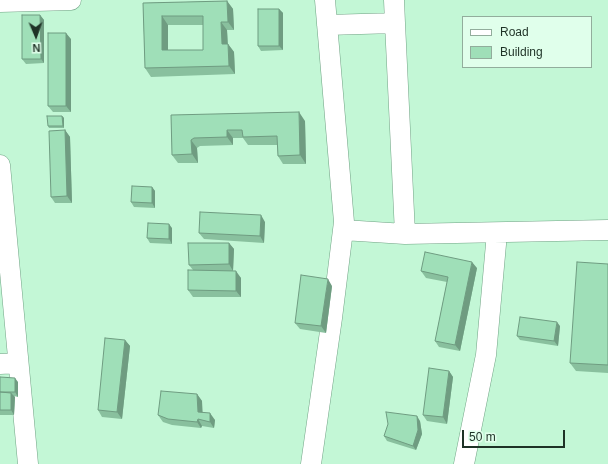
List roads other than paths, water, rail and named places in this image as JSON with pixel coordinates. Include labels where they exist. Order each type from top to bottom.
[{"type":"street","points":[[0,2],[71,0]]},
{"type":"street","points":[[311,464],[332,318],[343,214],[325,0]]},
{"type":"street","points":[[394,0],[405,234]]},
{"type":"street","points":[[326,25],[395,23]]},
{"type":"street","points":[[0,165],[9,363],[28,464]]},
{"type":"street","points":[[342,230],[405,234],[608,230]]},
{"type":"street","points":[[464,464],[486,355],[497,233]]}]
